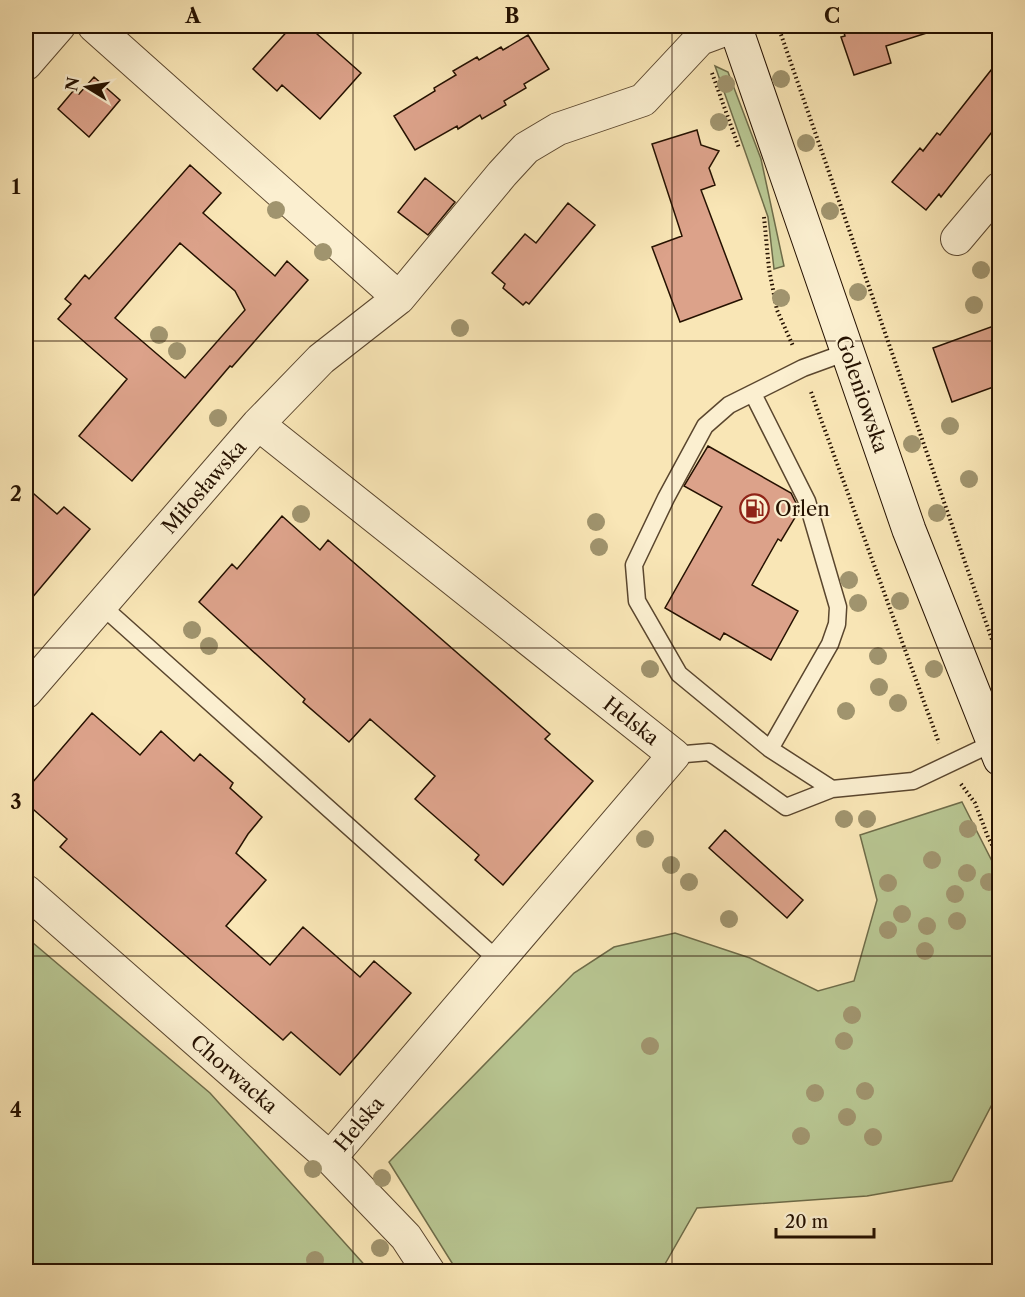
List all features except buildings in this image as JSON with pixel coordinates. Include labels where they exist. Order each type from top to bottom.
[{"type":"street","points":[[26,64],[58,26]]},
{"type":"street","points":[[94,26],[399,298]]},
{"type":"street","name":"Miłosławska","points":[[26,692],[258,424],[321,359],[399,298],[526,148],[558,129],[644,100],[700,39],[735,26]]},
{"type":"street","name":"Goleniowska","points":[[735,26],[909,530],[996,751]]},
{"type":"street","points":[[957,240],[999,188]]},
{"type":"street","name":"Helska","points":[[258,424],[674,755],[330,1158]]},
{"type":"street","name":"Chorwacka","points":[[26,891],[330,1158],[406,1237],[429,1272]]},
{"type":"lane","points":[[832,789],[770,749],[679,674],[637,601],[634,565],[666,498],[705,426],[729,405],[803,368],[847,352]]},
{"type":"lane","points":[[753,394],[807,501],[838,607],[837,624],[830,644],[770,749]]},
{"type":"lane","points":[[102,606],[498,960]]},
{"type":"lane","points":[[674,755],[709,752],[786,807],[832,789],[912,781],[947,765],[996,751]]},
{"type":"path","points":[[778,26],[999,662]]},
{"type":"path","points":[[700,39],[740,150]]},
{"type":"path","points":[[764,217],[769,269],[777,309],[803,368],[947,765],[975,803],[999,860]]},
{"type":"green space","points":[[715,66],[728,72],[761,159],[784,266],[774,269],[768,217]]},
{"type":"green space","points":[[962,802],[999,875],[1000,1089],[952,1181],[867,1196],[697,1208],[661,1271],[457,1271],[389,1162],[574,973],[614,947],[675,933],[750,958],[818,991],[854,981],[877,900],[860,835]]},
{"type":"green space","points":[[26,937],[210,1093],[370,1271],[26,1271]]},
{"type":"place","name":"Orlen","points":[[754,509]]}]
